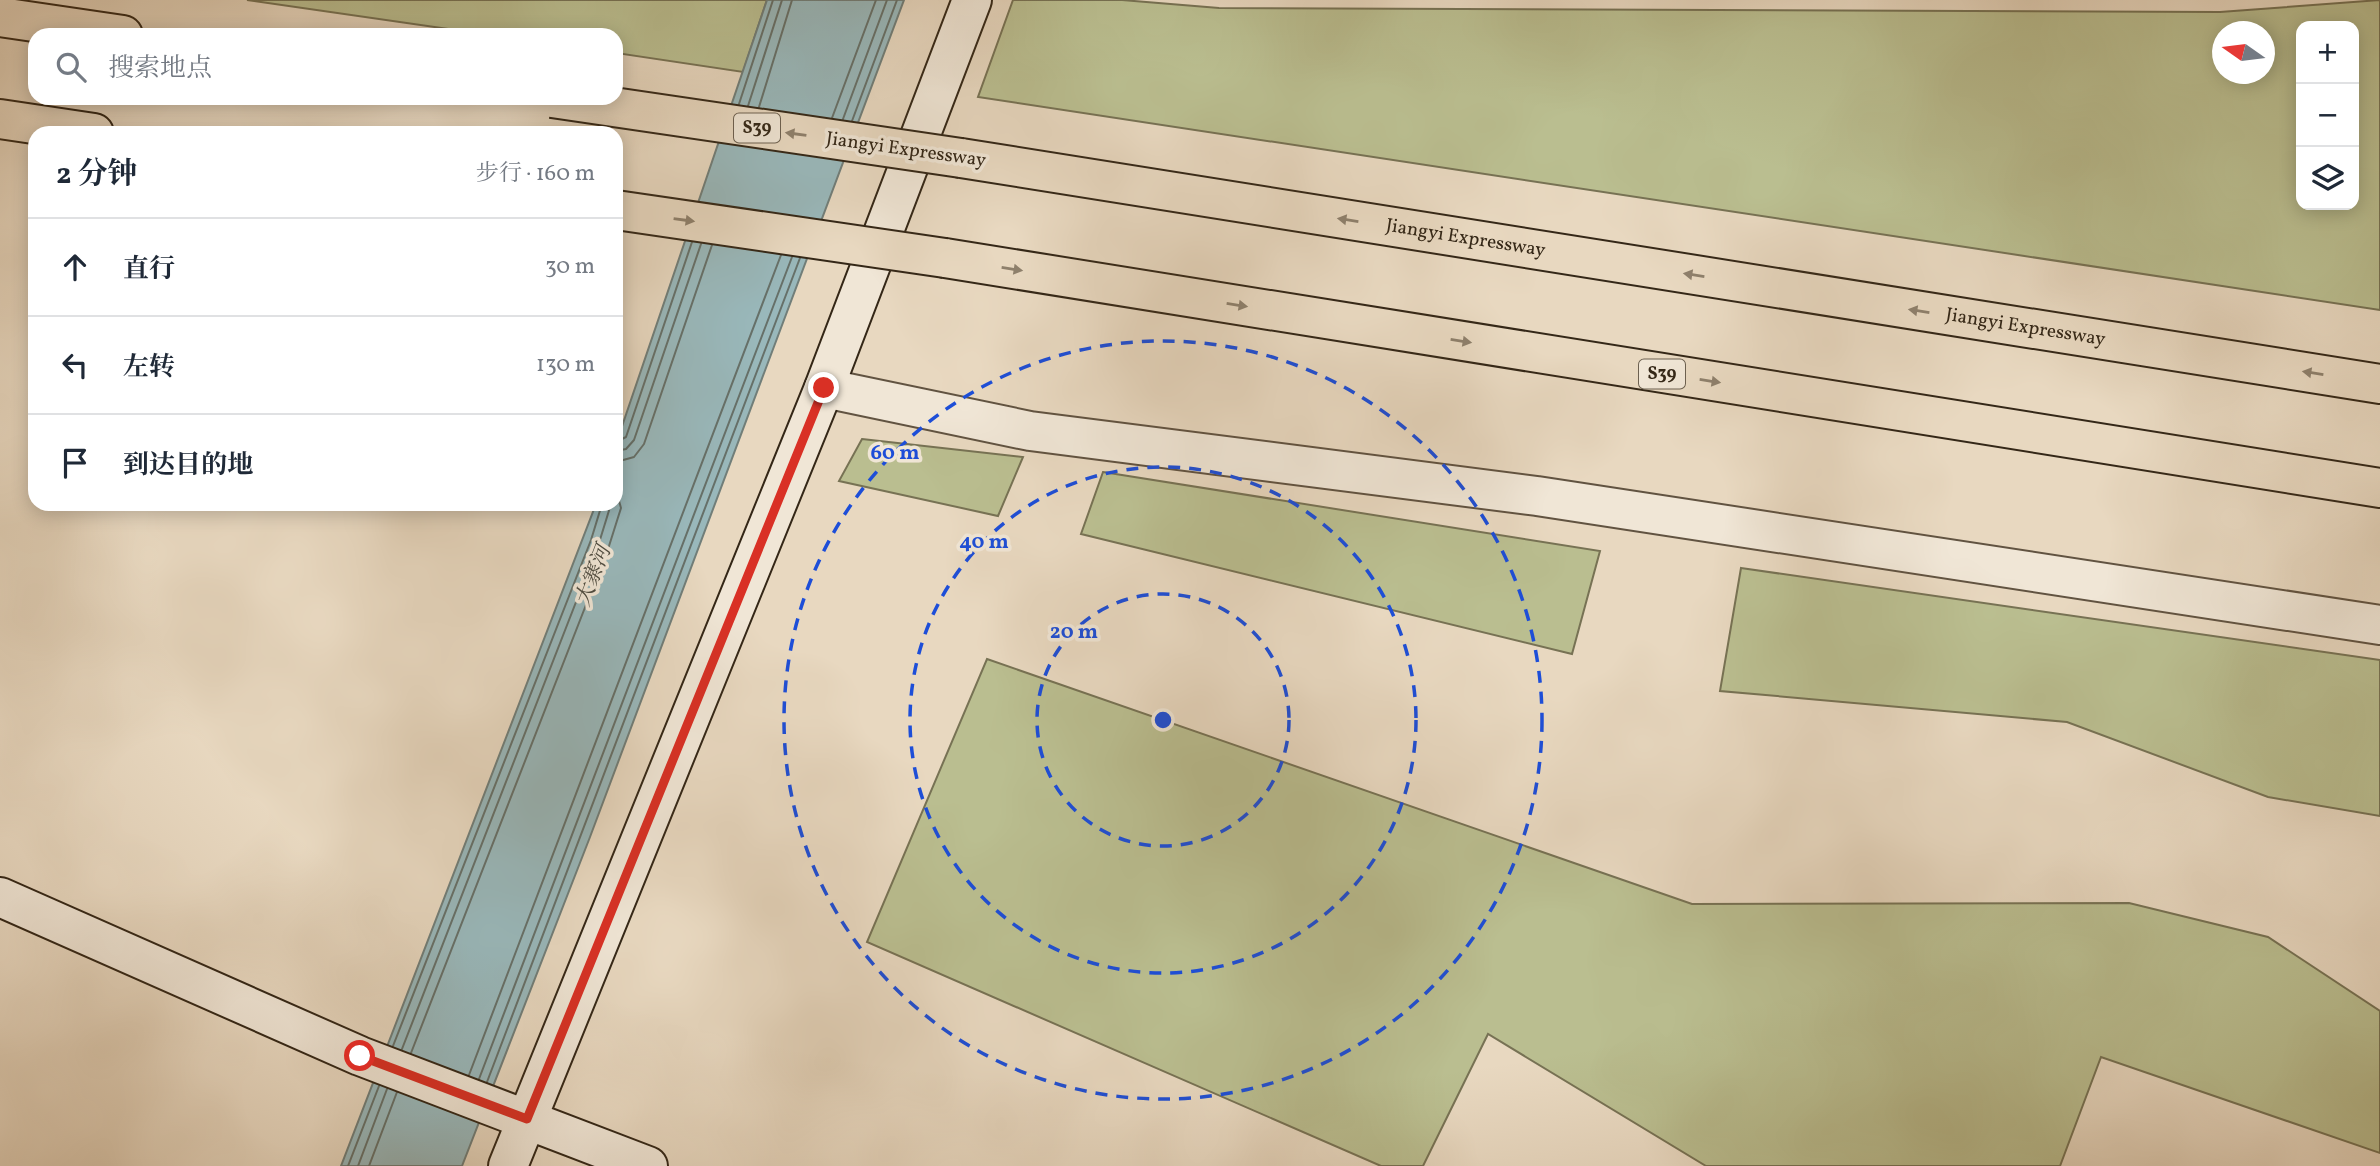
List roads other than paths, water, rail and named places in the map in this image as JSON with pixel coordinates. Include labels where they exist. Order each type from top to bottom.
[{"type":"highway","points":[[0,17],[75,28]]},
{"type":"highway","name":"Jiangyi Expressway","points":[[600,105],[961,158],[2380,384]]},
{"type":"highway","points":[[0,119],[47,126]]},
{"type":"highway","name":"S39","points":[[623,211],[945,258],[2380,488]]},
{"type":"street","points":[[508,1166],[512,1113],[824,388],[972,0]]},
{"type":"street","points":[[824,388],[1030,431],[1538,496],[2380,625]]},
{"type":"street","points":[[0,897],[360,1056],[648,1166]]},
{"type":"water","name":"大寨河","points":[[767,0],[904,0],[590,837],[462,1166],[341,1166],[593,511],[623,511],[623,423]]}]
